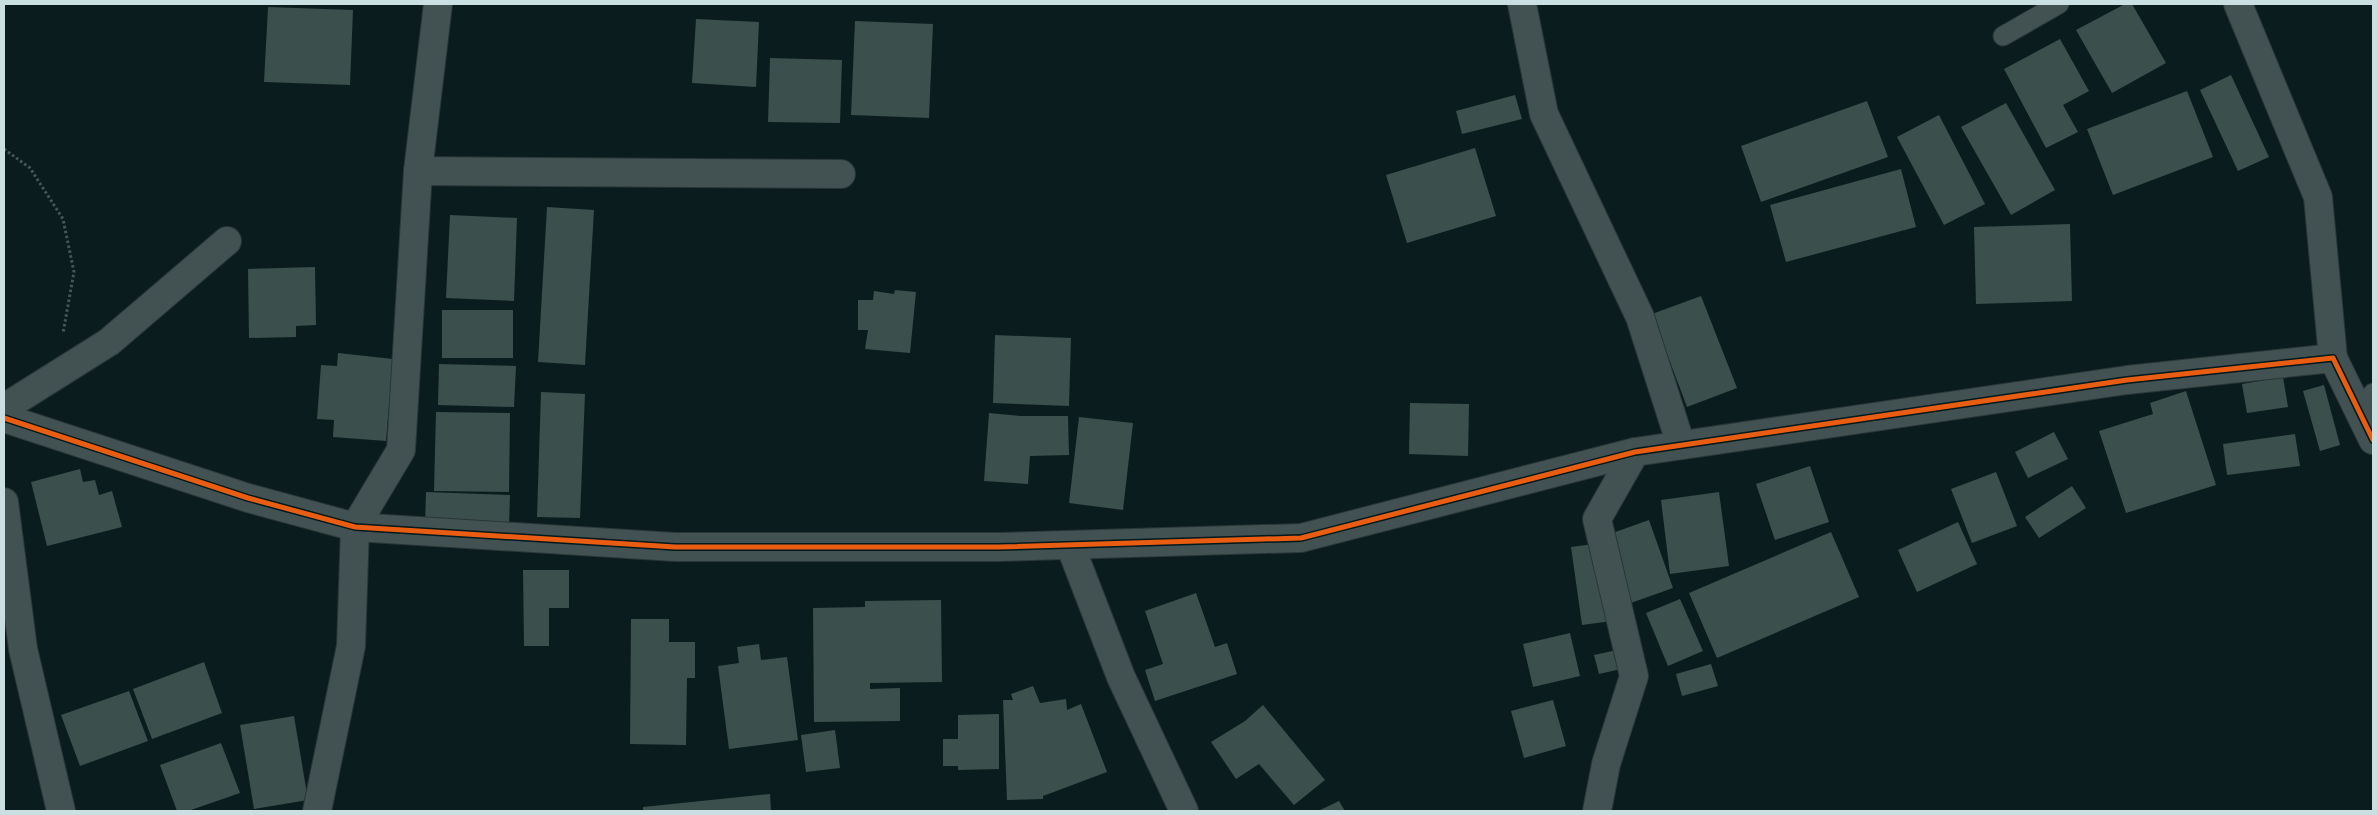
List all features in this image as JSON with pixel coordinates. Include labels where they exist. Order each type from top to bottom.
[{"type":"street","points":[[317,811],[351,646],[355,526],[401,450],[418,171],[438,4]]},
{"type":"street","points":[[1522,4],[1544,114],[1640,317],[1681,445]]},
{"type":"street","points":[[2238,4],[2318,197],[2333,358],[2367,403],[2373,440]]},
{"type":"street","points":[[418,171],[841,174]]},
{"type":"street","points":[[4,408],[109,342],[227,241]]},
{"type":"street","points":[[4,418],[248,498],[355,526],[674,547],[999,547],[1301,538],[1635,452],[2126,380],[2333,358]]},
{"type":"street","points":[[1597,811],[1606,764],[1634,676],[1597,519],[1635,452]]},
{"type":"street","points":[[4,502],[22,648],[61,811]]},
{"type":"street","points":[[1070,544],[1122,677],[1184,811]]},
{"type":"lane","points":[[2003,36],[2059,4]]},
{"type":"path","points":[[4,149],[30,168],[63,219],[74,272],[63,335]]},
{"type":"building","points":[[2125,4],[2132,4],[2166,63],[2112,93],[2076,30]]},
{"type":"building","points":[[268,7],[353,10],[350,85],[264,82]]},
{"type":"building","points":[[696,19],[759,22],[756,87],[692,83]]},
{"type":"building","points":[[855,21],[933,24],[929,118],[851,115]]},
{"type":"building","points":[[2060,39],[2089,91],[2063,105],[2078,132],[2046,148],[2004,69]]},
{"type":"building","points":[[770,58],[842,60],[840,123],[768,122]]},
{"type":"building","points":[[2231,75],[2269,157],[2238,171],[2200,90]]},
{"type":"building","points":[[2187,91],[2213,157],[2113,195],[2087,129]]},
{"type":"building","points":[[1515,95],[1522,119],[1462,134],[1456,111]]},
{"type":"building","points":[[1867,101],[1888,157],[1761,202],[1741,146]]},
{"type":"building","points":[[2006,103],[2055,190],[2011,215],[1961,127]]},
{"type":"building","points":[[1939,115],[1985,204],[1944,225],[1897,137]]},
{"type":"building","points":[[1475,148],[1496,216],[1407,243],[1386,175]]},
{"type":"building","points":[[1901,169],[1916,227],[1786,262],[1770,205]]},
{"type":"building","points":[[547,207],[594,210],[585,365],[538,362]]},
{"type":"building","points":[[450,215],[517,218],[514,301],[446,298]]},
{"type":"building","points":[[2070,224],[2072,301],[1976,304],[1974,227]]},
{"type":"building","points":[[315,267],[316,325],[296,326],[296,337],[249,338],[248,269]]},
{"type":"building","points":[[895,290],[916,292],[910,353],[865,349],[868,330],[858,330],[858,300],[873,300],[874,291],[894,294]]},
{"type":"building","points":[[1701,296],[1737,388],[1687,407],[1652,314]]},
{"type":"building","points":[[442,310],[513,310],[513,358],[442,358]]},
{"type":"building","points":[[995,335],[1071,338],[1069,406],[993,403]]},
{"type":"building","points":[[338,353],[393,359],[386,441],[333,437],[334,420],[317,419],[321,365],[337,366]]},
{"type":"building","points":[[439,364],[516,366],[514,407],[438,405]]},
{"type":"building","points":[[2283,377],[2288,407],[2247,413],[2242,384]]},
{"type":"building","points":[[2324,385],[2340,445],[2320,451],[2303,391]]},
{"type":"building","points":[[2186,391],[2216,485],[2126,513],[2099,431],[2153,414],[2150,403]]},
{"type":"building","points":[[541,392],[585,394],[580,518],[537,517]]},
{"type":"building","points":[[1410,403],[1469,404],[1468,456],[1409,454]]},
{"type":"building","points":[[436,412],[510,413],[509,492],[434,491]]},
{"type":"building","points":[[989,413],[1020,416],[1068,416],[1069,455],[1030,456],[1028,484],[984,481]]},
{"type":"building","points":[[1079,417],[1133,423],[1123,510],[1069,503]]},
{"type":"building","points":[[2054,432],[2068,459],[2028,478],[2015,452]]},
{"type":"building","points":[[2295,434],[2300,466],[2227,475],[2223,444]]},
{"type":"building","points":[[1810,466],[1829,522],[1775,540],[1756,484]]},
{"type":"building","points":[[80,469],[83,482],[95,480],[99,495],[112,491],[122,527],[47,546],[31,482]]},
{"type":"building","points":[[1996,472],[2017,526],[1972,543],[1951,489]]},
{"type":"building","points":[[2072,486],[2086,508],[2039,538],[2025,517]]},
{"type":"building","points":[[426,492],[510,495],[509,526],[425,524]]},
{"type":"building","points":[[1719,492],[1729,566],[1670,574],[1661,500]]},
{"type":"building","points":[[1649,520],[1673,588],[1628,604],[1604,536]]},
{"type":"building","points":[[1958,522],[1977,564],[1917,592],[1898,550]]},
{"type":"building","points":[[1831,532],[1859,597],[1717,658],[1689,593]]},
{"type":"building","points":[[1601,543],[1612,621],[1582,625],[1571,547]]},
{"type":"building","points":[[523,570],[569,570],[569,608],[549,608],[549,646],[524,646]]},
{"type":"building","points":[[1196,593],[1215,647],[1227,643],[1237,674],[1155,701],[1145,670],[1163,664],[1145,611]]},
{"type":"building","points":[[1680,599],[1703,651],[1668,666],[1646,613]]},
{"type":"building","points":[[941,600],[942,682],[870,683],[870,689],[900,688],[900,721],[814,722],[813,608],[865,607],[865,601]]},
{"type":"building","points":[[631,619],[669,619],[669,642],[695,642],[695,678],[687,678],[686,745],[630,744]]},
{"type":"building","points":[[1570,633],[1580,676],[1533,687],[1523,644]]},
{"type":"building","points":[[759,644],[761,660],[787,657],[798,740],[729,749],[718,666],[739,663],[737,647]]},
{"type":"building","points":[[1617,650],[1621,669],[1599,674],[1594,655]]},
{"type":"building","points":[[204,662],[222,713],[152,739],[133,689]]},
{"type":"building","points":[[1711,664],[1718,686],[1682,696],[1676,674]]},
{"type":"building","points":[[1033,686],[1040,703],[1066,699],[1067,710],[1081,704],[1107,772],[1043,796],[1043,799],[1007,800],[1003,700],[1013,700],[1011,694]]},
{"type":"building","points":[[129,691],[148,741],[80,766],[61,715]]},
{"type":"building","points":[[1553,700],[1566,746],[1524,758],[1511,711]]},
{"type":"building","points":[[1263,705],[1325,780],[1294,805],[1259,764],[1236,779],[1211,742],[1245,721]]},
{"type":"building","points":[[999,714],[999,769],[958,770],[958,766],[943,766],[943,739],[958,739],[958,715]]},
{"type":"building","points":[[294,716],[308,800],[254,809],[240,725]]},
{"type":"building","points":[[835,730],[840,768],[806,772],[801,735]]},
{"type":"building","points":[[221,743],[240,793],[188,811],[177,811],[160,765]]},
{"type":"building","points":[[770,794],[771,811],[643,811],[643,807]]},
{"type":"building","points":[[1339,801],[1345,811],[1318,811]]},
{"type":"cycle path","points":[[4,418],[248,498],[355,527],[675,547],[999,547],[1301,538],[1635,452],[2127,380],[2333,358],[2373,440]]}]
